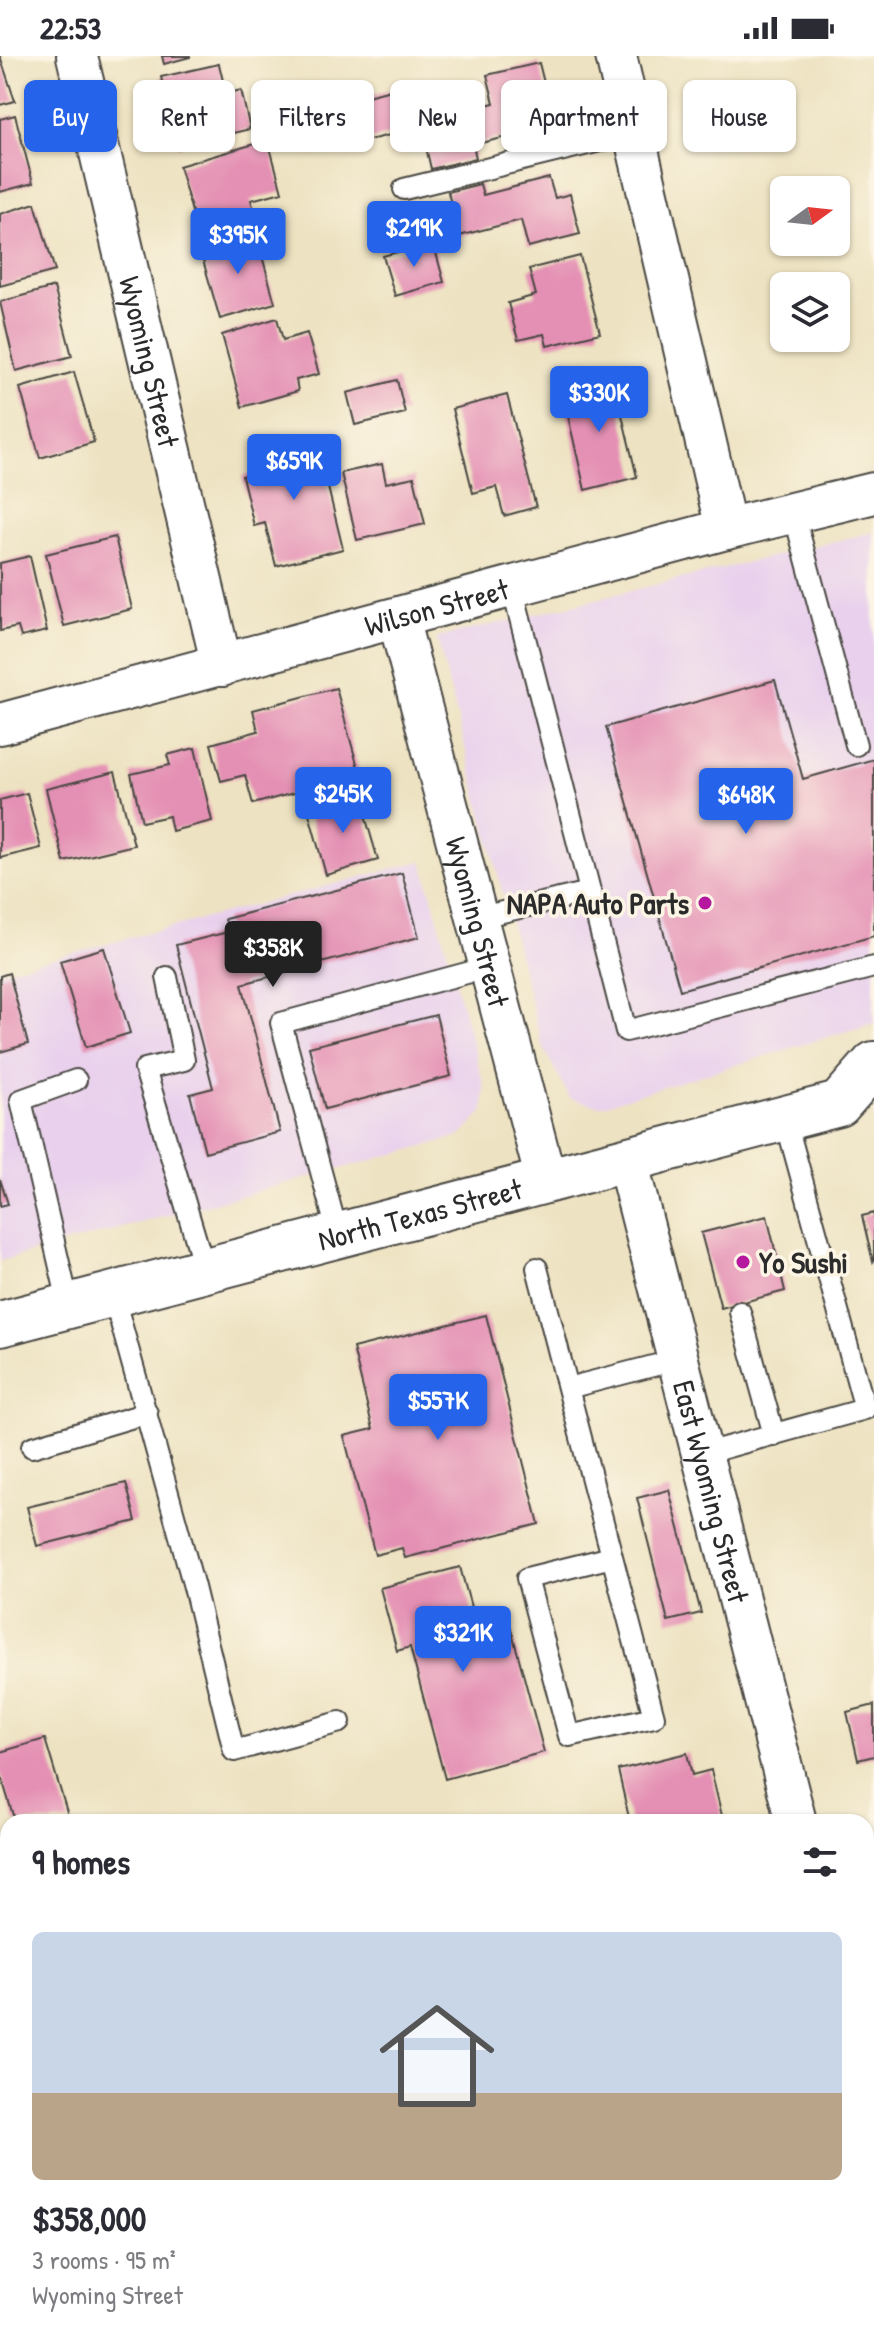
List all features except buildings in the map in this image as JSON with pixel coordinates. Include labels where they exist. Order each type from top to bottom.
[{"type":"main road","name":"North Texas Street","points":[[0,1324],[785,1118],[857,1112],[874,1064]]},
{"type":"street","name":"Wyoming Street","points":[[77,56],[222,666]]},
{"type":"street","points":[[616,56],[621,80]]},
{"type":"street","points":[[637,152],[726,529]]},
{"type":"street","name":"Wilson Street","points":[[0,724],[726,529],[874,493]]},
{"type":"street","name":"Wyoming Street","points":[[398,618],[546,1180]]},
{"type":"street","name":"East Wyoming Street","points":[[627,1160],[699,1455],[794,1814]]},
{"type":"lane","points":[[404,189],[555,152]]},
{"type":"lane","points":[[794,514],[856,745]]},
{"type":"lane","points":[[512,587],[626,1031],[874,967]]},
{"type":"lane","points":[[476,918],[590,892]]},
{"type":"lane","points":[[338,1235],[281,1023],[489,967]]},
{"type":"lane","points":[[167,977],[184,1060],[145,1069],[205,1270]]},
{"type":"lane","points":[[69,1306],[21,1100],[76,1080]]},
{"type":"lane","points":[[699,1455],[865,1409],[785,1118]]},
{"type":"lane","points":[[537,1268],[654,1717],[569,1736],[527,1578],[612,1557]]},
{"type":"lane","points":[[113,1294],[194,1587],[234,1751],[340,1722]]},
{"type":"lane","points":[[740,1312],[774,1435]]},
{"type":"lane","points":[[568,1388],[676,1360]]},
{"type":"lane","points":[[32,1447],[147,1413]]},
{"type":"shaded area","points":[[874,532],[874,1023],[600,1106],[570,1098],[542,1045],[437,638]]},
{"type":"shaded area","points":[[422,861],[484,1086],[484,1111],[461,1136],[0,1261],[0,972]]},
{"type":"place","name":"NAPA Auto Parts","points":[[705,903]]},
{"type":"place","name":"Yo Sushi","points":[[743,1262]]}]
